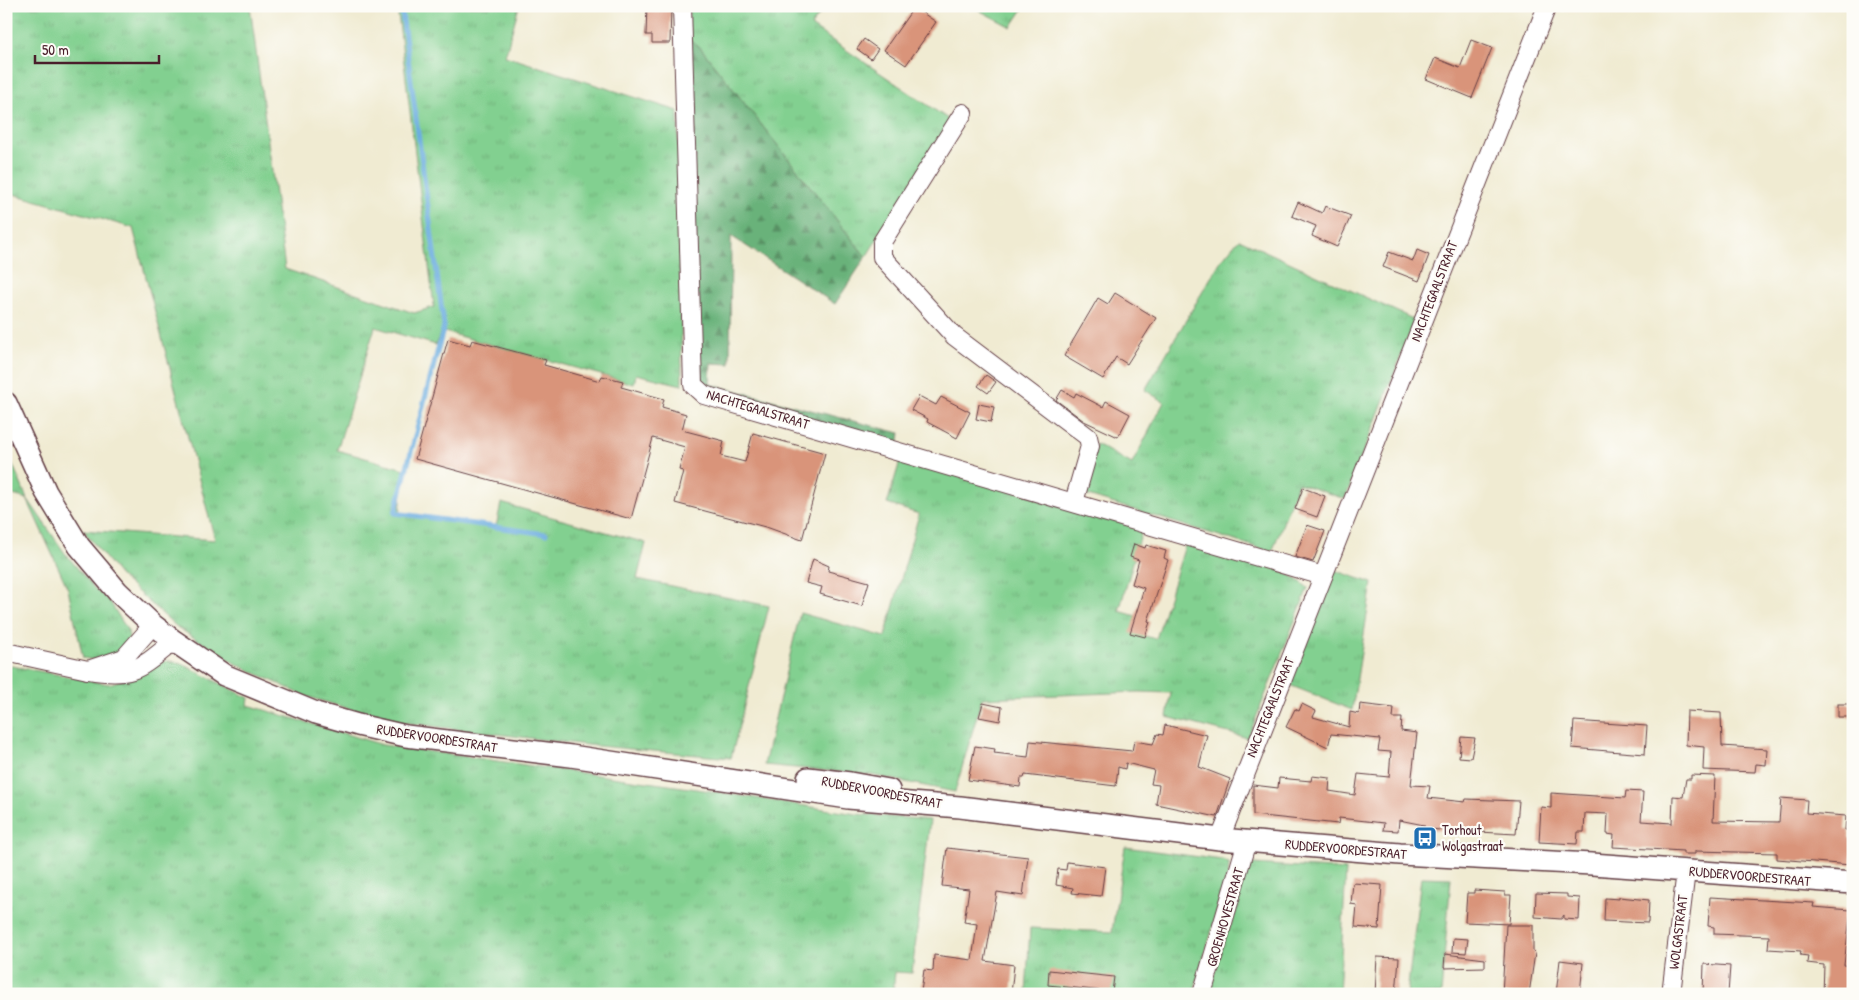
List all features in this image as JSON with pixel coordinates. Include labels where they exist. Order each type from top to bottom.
[{"type":"street","name":"NACHTEGAALSTRAAT","points":[[682,6],[693,385],[704,395],[1323,576]]},
{"type":"street","name":"NACHTEGAALSTRAAT","points":[[1220,839],[1547,6]]},
{"type":"street","points":[[963,113],[882,242],[882,257],[954,336],[1088,437],[1090,446],[1074,502]]},
{"type":"street","name":"RUDDERVOORDESTRAAT","points":[[6,403],[46,492],[79,546],[118,592],[153,625],[174,641],[232,678],[316,713],[358,725],[406,736],[744,781],[806,778],[850,782],[960,807],[1220,839],[1400,854],[1853,883]]},
{"type":"street","points":[[88,670],[124,658],[153,625]]},
{"type":"street","points":[[6,652],[114,675],[137,670],[174,641]]},
{"type":"street","name":"GROENHOVESTRAAT","points":[[1202,994],[1247,841]]},
{"type":"street","name":"WOLGASTRAAT","points":[[1671,994],[1686,871]]},
{"type":"green space","points":[[6,6],[250,6],[285,269],[414,313],[434,307],[397,6],[519,6],[505,56],[678,111],[682,385],[636,374],[634,384],[441,331],[436,345],[375,327],[337,450],[404,469],[400,513],[496,527],[501,503],[646,543],[637,579],[769,606],[731,758],[587,745],[391,721],[305,696],[236,664],[177,627],[120,576],[83,530],[215,540],[133,228],[6,192]]},
{"type":"green space","points":[[689,6],[825,6],[811,26],[951,121],[866,257],[699,46],[688,39]]},
{"type":"green space","points":[[971,6],[1025,6],[1011,27]]},
{"type":"green space","points":[[688,39],[699,46],[866,257],[835,304],[731,236],[730,364],[711,363],[710,384],[900,433],[898,448],[698,392]]},
{"type":"green space","points":[[1239,239],[1415,320],[1345,499],[1298,483],[1272,552],[1085,495],[1096,444],[1132,464],[1164,402],[1145,390],[1220,262]]},
{"type":"green space","points":[[6,449],[27,498],[64,552],[94,588],[110,602],[128,631],[129,638],[121,651],[101,661],[83,658],[68,589],[27,499],[6,493]]},
{"type":"green space","points":[[901,458],[1143,528],[1119,611],[1143,618],[1137,634],[1156,639],[1187,539],[1266,563],[1296,578],[1308,588],[1248,738],[1167,717],[1171,693],[1139,692],[982,698],[955,792],[871,775],[764,765],[800,613],[885,637],[919,514],[887,504]]},
{"type":"green space","points":[[1331,569],[1372,583],[1352,710],[1287,684]]},
{"type":"green space","points":[[170,661],[182,664],[249,698],[248,705],[383,745],[711,791],[856,814],[930,820],[912,973],[895,972],[893,994],[6,994],[6,665],[109,684],[161,662]]},
{"type":"green space","points":[[1125,847],[1222,860],[1229,863],[1228,876],[1193,994],[1026,994],[1030,928],[1112,932]]},
{"type":"green space","points":[[1253,864],[1346,870],[1339,994],[1208,994],[1247,867]]},
{"type":"green space","points":[[1421,877],[1451,878],[1441,994],[1407,994]]},
{"type":"building","points":[[647,6],[671,6],[670,43],[652,43],[652,35],[646,35]]},
{"type":"building","points":[[914,7],[936,22],[906,65],[884,50]]},
{"type":"building","points":[[864,39],[878,49],[871,59],[857,49]]},
{"type":"building","points":[[1471,40],[1492,48],[1472,98],[1426,79],[1435,58],[1460,68]]},
{"type":"building","points":[[1298,202],[1322,213],[1325,206],[1351,216],[1337,247],[1312,236],[1316,226],[1292,216]]},
{"type":"building","points":[[1417,250],[1429,255],[1419,281],[1383,267],[1389,252],[1413,261]]},
{"type":"building","points":[[1115,293],[1156,318],[1127,364],[1116,357],[1103,379],[1064,356],[1098,298],[1108,304]]},
{"type":"building","points":[[448,339],[470,345],[472,340],[546,360],[544,365],[600,381],[602,376],[623,381],[621,387],[664,399],[662,407],[686,414],[682,430],[724,441],[721,456],[745,462],[753,433],[825,453],[802,540],[769,528],[675,503],[683,471],[679,470],[685,447],[653,438],[631,519],[415,459]]},
{"type":"building","points":[[986,375],[996,382],[988,393],[978,386]]},
{"type":"building","points":[[1062,390],[1074,397],[1076,393],[1103,407],[1106,401],[1130,414],[1118,437],[1084,421],[1056,400]]},
{"type":"building","points":[[919,396],[936,405],[941,397],[970,412],[957,438],[927,422],[928,419],[911,410]]},
{"type":"building","points":[[979,404],[994,407],[991,422],[976,419]]},
{"type":"building","points":[[1303,488],[1325,496],[1317,517],[1295,509]]},
{"type":"building","points":[[1307,525],[1325,531],[1313,562],[1295,557]]},
{"type":"building","points":[[1134,544],[1145,548],[1146,545],[1166,551],[1164,558],[1168,560],[1148,621],[1150,622],[1145,637],[1130,633],[1144,588],[1132,584],[1139,560],[1130,557]]},
{"type":"building","points":[[813,559],[829,566],[828,571],[869,582],[862,606],[820,594],[822,587],[806,583]]},
{"type":"building","points":[[983,703],[1002,707],[1000,721],[979,717]]},
{"type":"building","points":[[1302,704],[1316,711],[1313,717],[1349,727],[1350,712],[1359,714],[1360,704],[1394,708],[1393,718],[1402,718],[1401,731],[1417,733],[1411,785],[1430,786],[1428,798],[1465,802],[1466,799],[1519,801],[1516,834],[1424,829],[1424,825],[1399,820],[1398,831],[1383,830],[1384,823],[1339,818],[1338,824],[1253,815],[1253,785],[1278,788],[1279,778],[1311,781],[1312,776],[1330,778],[1329,791],[1355,795],[1358,774],[1389,777],[1391,752],[1378,751],[1380,739],[1331,734],[1328,747],[1286,727],[1295,709],[1299,711]]},
{"type":"building","points":[[1838,704],[1853,704],[1853,717],[1838,717]]},
{"type":"building","points":[[1687,711],[1721,713],[1722,746],[1767,749],[1766,765],[1756,764],[1755,772],[1703,770],[1704,747],[1686,745]]},
{"type":"building","points":[[1574,721],[1647,726],[1645,754],[1572,748]]},
{"type":"building","points":[[1165,725],[1207,735],[1199,767],[1230,779],[1217,817],[1156,804],[1159,785],[1151,784],[1154,770],[1126,763],[1125,769],[1118,767],[1116,786],[1025,775],[1024,778],[1021,778],[1020,787],[968,780],[975,746],[995,749],[994,753],[1028,757],[1030,741],[1132,751],[1134,741],[1153,744],[1157,734],[1163,735]]},
{"type":"building","points":[[1461,737],[1475,738],[1471,758],[1459,757]]},
{"type":"building","points":[[1691,775],[1715,776],[1713,821],[1779,822],[1781,798],[1807,800],[1806,813],[1846,816],[1845,830],[1850,830],[1849,838],[1853,838],[1851,865],[1777,859],[1777,853],[1695,851],[1695,854],[1683,854],[1683,851],[1613,847],[1614,835],[1607,834],[1608,814],[1585,813],[1584,832],[1578,832],[1577,844],[1539,842],[1541,807],[1551,808],[1551,793],[1625,798],[1626,791],[1643,792],[1641,821],[1672,823],[1673,796],[1683,797],[1686,779],[1691,779]]},
{"type":"building","points":[[947,848],[1028,857],[1023,896],[997,892],[985,961],[1014,965],[1011,994],[967,991],[967,994],[921,992],[924,970],[933,971],[934,955],[972,960],[977,924],[964,922],[969,889],[942,886]]},
{"type":"building","points":[[1067,862],[1105,867],[1101,896],[1072,893],[1073,888],[1056,885],[1058,869],[1066,870]]},
{"type":"building","points":[[1353,883],[1382,885],[1379,929],[1355,927],[1357,905],[1351,904]]},
{"type":"building","points":[[1474,890],[1505,892],[1505,895],[1511,895],[1509,924],[1465,922],[1467,893],[1474,893]]},
{"type":"building","points":[[1536,893],[1567,894],[1567,897],[1580,898],[1579,920],[1564,919],[1564,915],[1561,919],[1535,917]]},
{"type":"building","points":[[1619,897],[1649,900],[1648,923],[1604,921],[1605,898],[1619,899]]},
{"type":"building","points":[[1710,897],[1814,903],[1813,907],[1851,910],[1844,965],[1853,966],[1853,994],[1823,994],[1824,965],[1807,963],[1808,956],[1800,955],[1801,951],[1768,949],[1769,936],[1714,934],[1714,927],[1708,926]]},
{"type":"building","points":[[1506,925],[1533,925],[1533,951],[1535,953],[1529,994],[1502,994]]},
{"type":"building","points":[[1453,938],[1468,939],[1466,953],[1452,952]]},
{"type":"building","points":[[1445,954],[1485,959],[1485,967],[1444,968]]},
{"type":"building","points":[[1377,957],[1399,958],[1396,994],[1375,994]]},
{"type":"building","points":[[1560,960],[1583,963],[1580,994],[1556,994]]},
{"type":"building","points":[[1704,964],[1730,966],[1728,994],[1703,994]]},
{"type":"building","points":[[1049,970],[1114,977],[1112,992],[1048,985]]},
{"type":"waterway","points":[[401,6],[444,326],[395,513],[546,534]]},
{"type":"place","name":"Torhout Wolgastraat","points":[[1425,838]]}]
